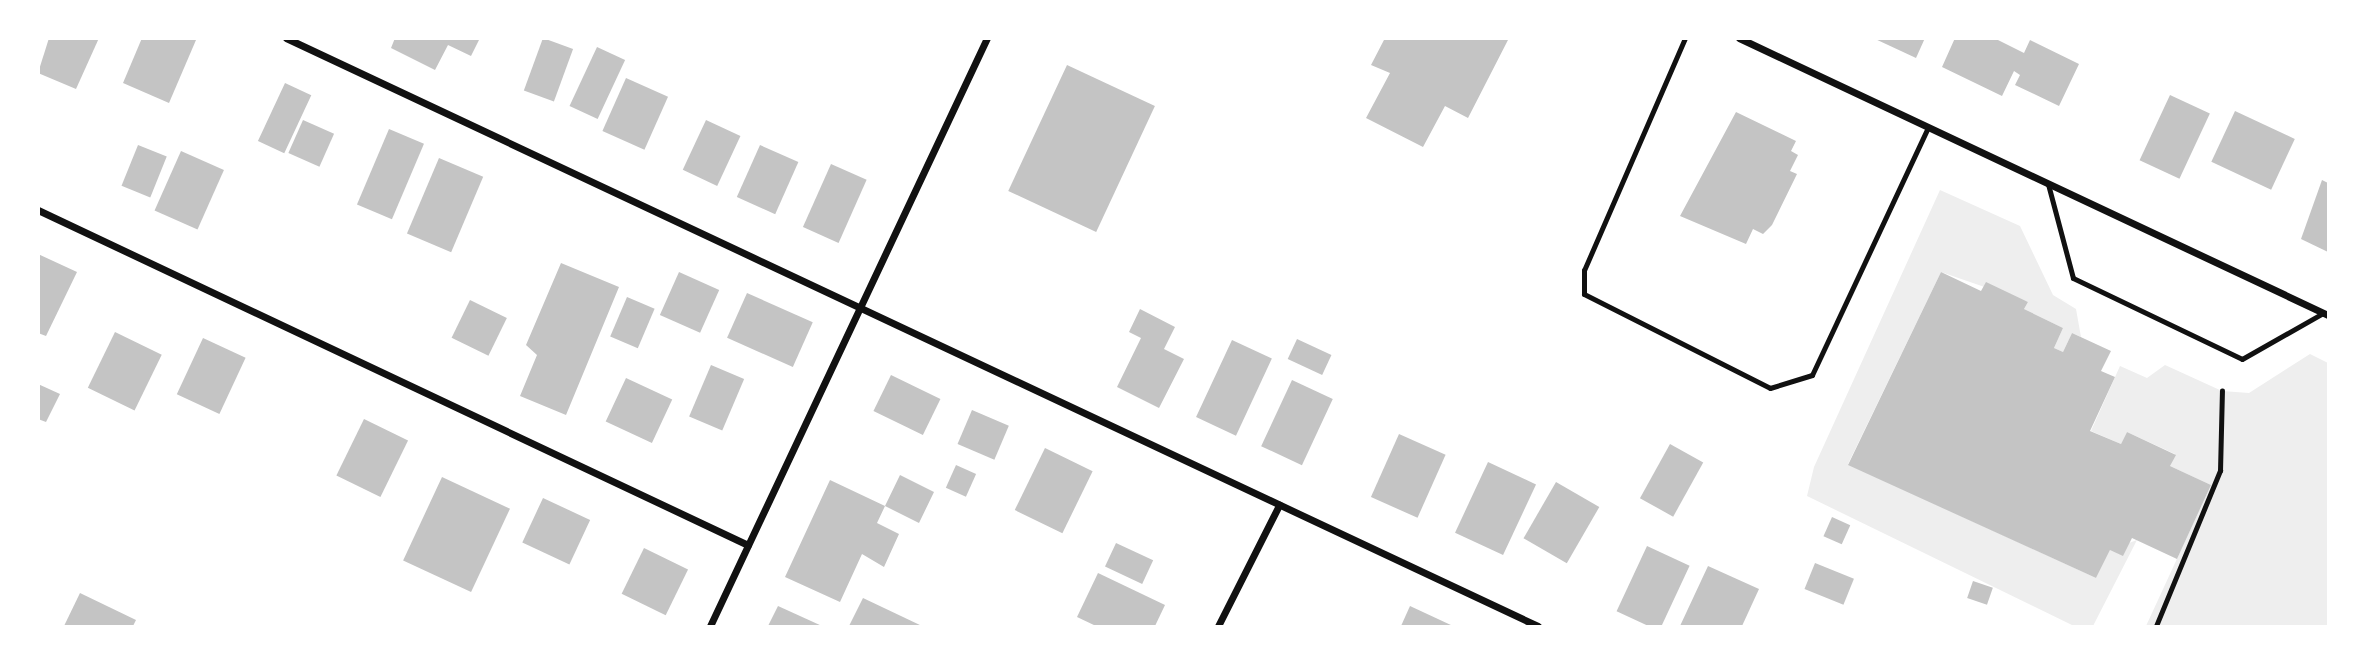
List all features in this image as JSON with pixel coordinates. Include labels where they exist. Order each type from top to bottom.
[{"type":"street","points":[[286,38],[1538,626]]},
{"type":"street","points":[[710,626],[987,38]]},
{"type":"street","points":[[1739,38],[2326,314]]},
{"type":"street","points":[[38,210],[748,545]]},
{"type":"street","points":[[1218,626],[1279,505]]},
{"type":"lane","points":[[1685,38],[1584,270],[1584,294],[1770,388],[1812,375],[1928,127]]},
{"type":"lane","points":[[2048,184],[2073,278],[2242,359],[2326,314]]},
{"type":"path","points":[[2156,626],[2220,471],[2222,391]]},
{"type":"shaded area","points":[[1940,190],[2020,226],[2053,295],[2076,309],[2081,337],[2072,333],[2063,352],[2054,348],[2063,328],[2024,309],[2028,302],[1941,272],[1848,464],[2096,578],[2110,550],[2137,540],[2093,626],[2074,626],[1807,496],[1814,467]]},
{"type":"shaded area","points":[[2310,354],[2328,363],[2328,626],[2146,626],[2211,485],[2170,466],[2175,454],[2127,432],[2121,444],[2091,431],[2120,366],[2147,378],[2165,365],[2222,391],[2249,393]]},
{"type":"building","points":[[49,38],[99,38],[76,89],[38,73]]},
{"type":"building","points":[[142,38],[196,40],[169,103],[123,83]]},
{"type":"building","points":[[395,38],[480,38],[471,56],[448,45],[435,70],[391,48]]},
{"type":"building","points":[[543,38],[573,49],[554,102],[524,91]]},
{"type":"building","points":[[1385,38],[1509,38],[1468,118],[1445,106],[1423,147],[1366,118],[1390,73],[1371,65]]},
{"type":"building","points":[[1873,38],[1925,38],[1916,58]]},
{"type":"building","points":[[1955,38],[1994,38],[2024,53],[2030,40],[2079,64],[2059,106],[2015,85],[2020,75],[2014,71],[2002,96],[1942,67]]},
{"type":"building","points":[[597,47],[625,60],[598,119],[570,106]]},
{"type":"building","points":[[1067,65],[1155,106],[1096,232],[1008,191]]},
{"type":"building","points":[[626,78],[668,97],[644,150],[602,131]]},
{"type":"building","points":[[285,83],[311,95],[284,153],[258,141]]},
{"type":"building","points":[[2170,95],[2210,114],[2179,179],[2140,160]]},
{"type":"building","points":[[2235,111],[2295,139],[2271,190],[2211,162]]},
{"type":"building","points":[[1736,112],[1796,141],[1791,151],[1798,155],[1790,171],[1797,174],[1772,225],[1763,234],[1753,229],[1746,244],[1680,216]]},
{"type":"building","points":[[303,120],[334,134],[319,167],[288,153]]},
{"type":"building","points":[[706,120],[740,136],[717,186],[683,170]]},
{"type":"building","points":[[389,129],[424,144],[392,219],[357,204]]},
{"type":"building","points":[[138,145],[167,157],[150,197],[122,186]]},
{"type":"building","points":[[760,145],[798,162],[775,214],[737,197]]},
{"type":"building","points":[[181,151],[224,170],[197,229],[155,210]]},
{"type":"building","points":[[439,158],[483,177],[451,252],[407,233]]},
{"type":"building","points":[[831,164],[867,180],[839,243],[803,227]]},
{"type":"building","points":[[2322,180],[2328,183],[2328,252],[2301,239]]},
{"type":"building","points":[[38,254],[77,272],[46,336],[38,333]]},
{"type":"building","points":[[561,263],[619,287],[566,415],[520,396],[537,355],[526,345]]},
{"type":"building","points":[[679,272],[719,290],[700,333],[660,315]]},
{"type":"building","points":[[1941,272],[1981,291],[1986,282],[2028,302],[2024,309],[2063,328],[2054,348],[2063,352],[2072,333],[2111,351],[2101,371],[2115,377],[2090,431],[2121,444],[2127,432],[2176,455],[2170,466],[2211,485],[2177,559],[2132,538],[2123,556],[2110,550],[2096,578],[1848,465]]},
{"type":"building","points":[[747,293],[813,322],[793,367],[727,338]]},
{"type":"building","points":[[627,297],[655,309],[638,348],[610,337]]},
{"type":"building","points":[[470,300],[507,318],[488,356],[452,338]]},
{"type":"building","points":[[1140,309],[1175,327],[1164,349],[1184,359],[1159,408],[1117,387],[1141,338],[1129,332]]},
{"type":"building","points":[[115,332],[162,355],[135,411],[88,388]]},
{"type":"building","points":[[203,338],[246,358],[219,414],[177,394]]},
{"type":"building","points":[[1297,339],[1331,355],[1322,375],[1288,359]]},
{"type":"building","points":[[1232,340],[1272,359],[1236,436],[1196,417]]},
{"type":"building","points":[[711,365],[744,379],[722,431],[689,417]]},
{"type":"building","points":[[891,375],[940,399],[923,435],[873,411]]},
{"type":"building","points":[[626,378],[672,400],[652,443],[606,422]]},
{"type":"building","points":[[1292,380],[1333,399],[1302,465],[1261,446]]},
{"type":"building","points":[[38,384],[60,394],[46,422],[38,419]]},
{"type":"building","points":[[972,410],[1009,426],[994,460],[958,444]]},
{"type":"building","points":[[364,419],[408,440],[380,497],[336,476]]},
{"type":"building","points":[[1399,434],[1446,455],[1418,518],[1371,497]]},
{"type":"building","points":[[1670,444],[1703,462],[1673,517],[1640,498]]},
{"type":"building","points":[[1045,448],[1093,471],[1062,533],[1015,510]]},
{"type":"building","points":[[1488,462],[1536,484],[1503,555],[1455,533]]},
{"type":"building","points":[[956,465],[976,474],[966,497],[946,488]]},
{"type":"building","points":[[900,475],[934,492],[919,523],[885,506]]},
{"type":"building","points":[[442,477],[510,509],[471,592],[403,560]]},
{"type":"building","points":[[830,480],[885,506],[877,523],[899,534],[884,567],[862,554],[840,602],[785,577]]},
{"type":"building","points":[[1556,482],[1599,507],[1567,563],[1524,538]]},
{"type":"building","points":[[543,498],[590,520],[569,564],[522,542]]},
{"type":"building","points":[[1832,517],[1850,525],[1842,544],[1823,536]]},
{"type":"building","points":[[1116,543],[1153,560],[1142,584],[1105,567]]},
{"type":"building","points":[[1647,546],[1690,566],[1662,626],[1648,626],[1617,611]]},
{"type":"building","points":[[644,548],[688,569],[666,615],[622,594]]},
{"type":"building","points":[[1815,563],[1854,579],[1843,605],[1805,589]]},
{"type":"building","points":[[1708,566],[1759,589],[1742,626],[1680,626]]},
{"type":"building","points":[[1098,573],[1165,605],[1155,626],[1096,626],[1077,617]]},
{"type":"building","points":[[1973,581],[1993,588],[1987,605],[1967,598]]},
{"type":"building","points":[[80,593],[136,620],[133,626],[64,626]]},
{"type":"building","points":[[863,598],[922,626],[849,626]]},
{"type":"building","points":[[778,606],[822,626],[768,626]]},
{"type":"building","points":[[1410,606],[1453,626],[1401,626]]}]
